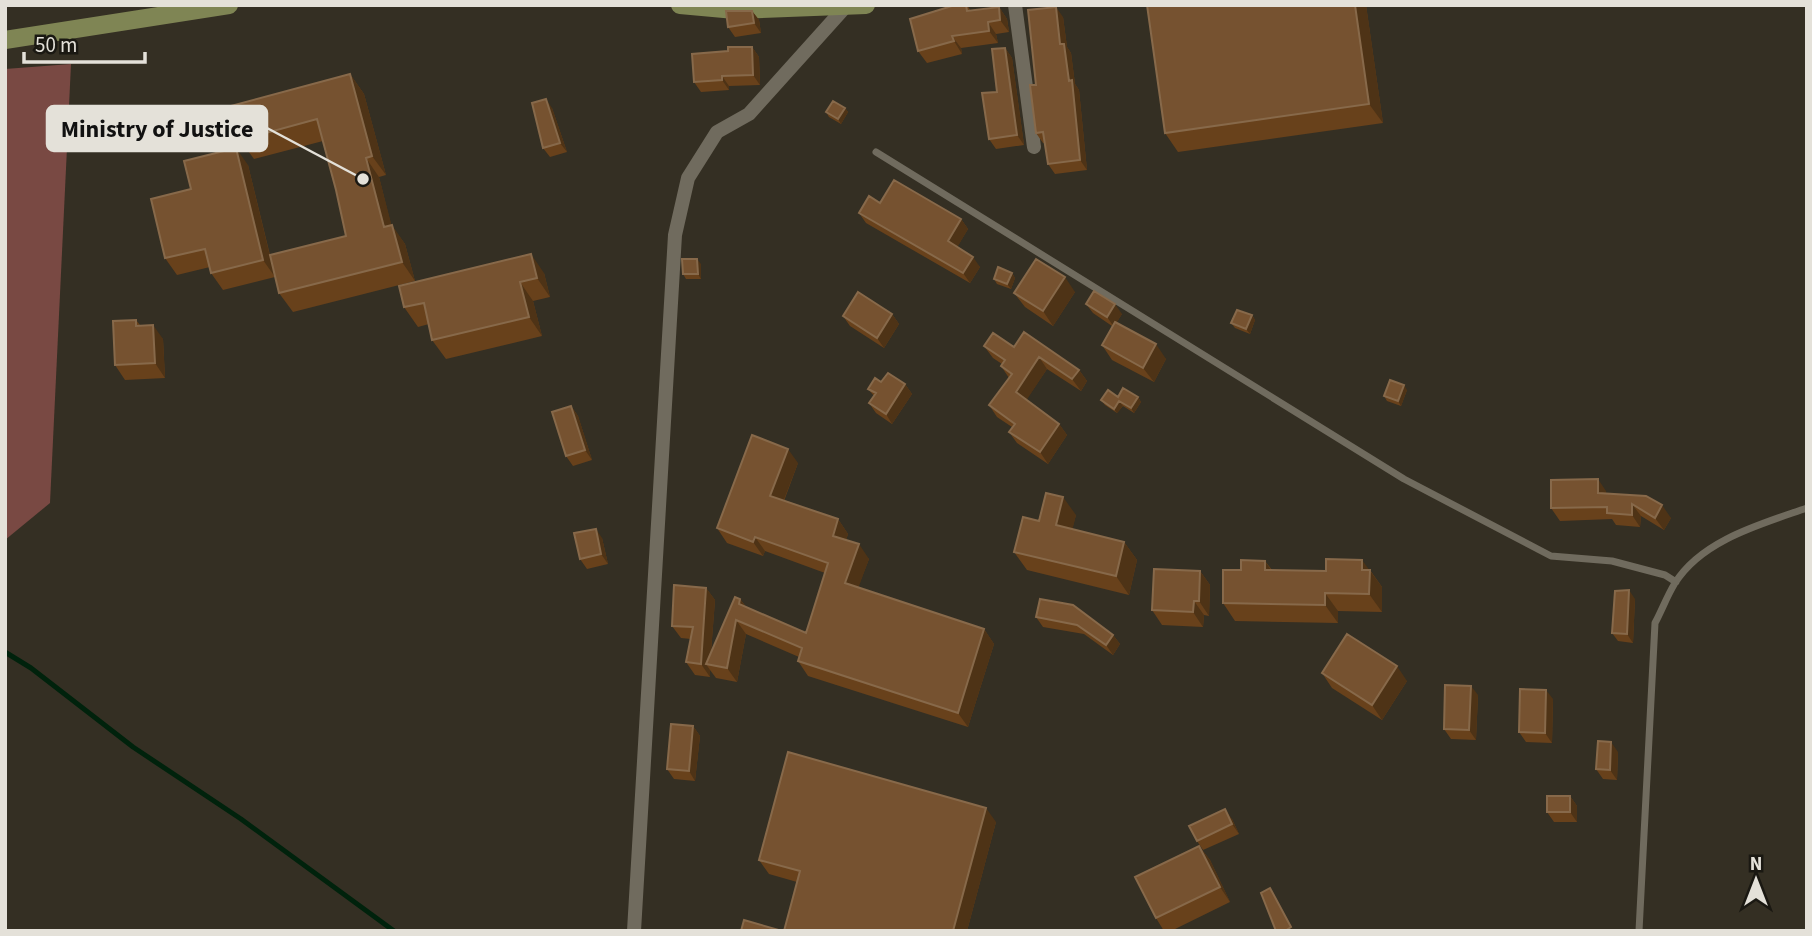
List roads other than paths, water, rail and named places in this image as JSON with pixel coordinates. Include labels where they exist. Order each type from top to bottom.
[{"type":"street","points":[[5,40],[229,5]]},
{"type":"street","points":[[680,5],[735,10],[866,5]]},
{"type":"street","points":[[1015,5],[1034,147]]},
{"type":"street","points":[[634,931],[675,235],[688,178],[717,132],[749,114],[845,7]]},
{"type":"lane","points":[[876,152],[1404,479],[1551,556],[1612,561],[1665,575],[1675,582]]},
{"type":"lane","points":[[1639,931],[1655,623],[1675,582],[1693,562],[1740,531],[1807,508]]},
{"type":"waterway","points":[[5,652],[31,668],[133,747],[241,819],[394,931]]},
{"type":"place","name":"Ministry of Justice","points":[[363,179]]}]
